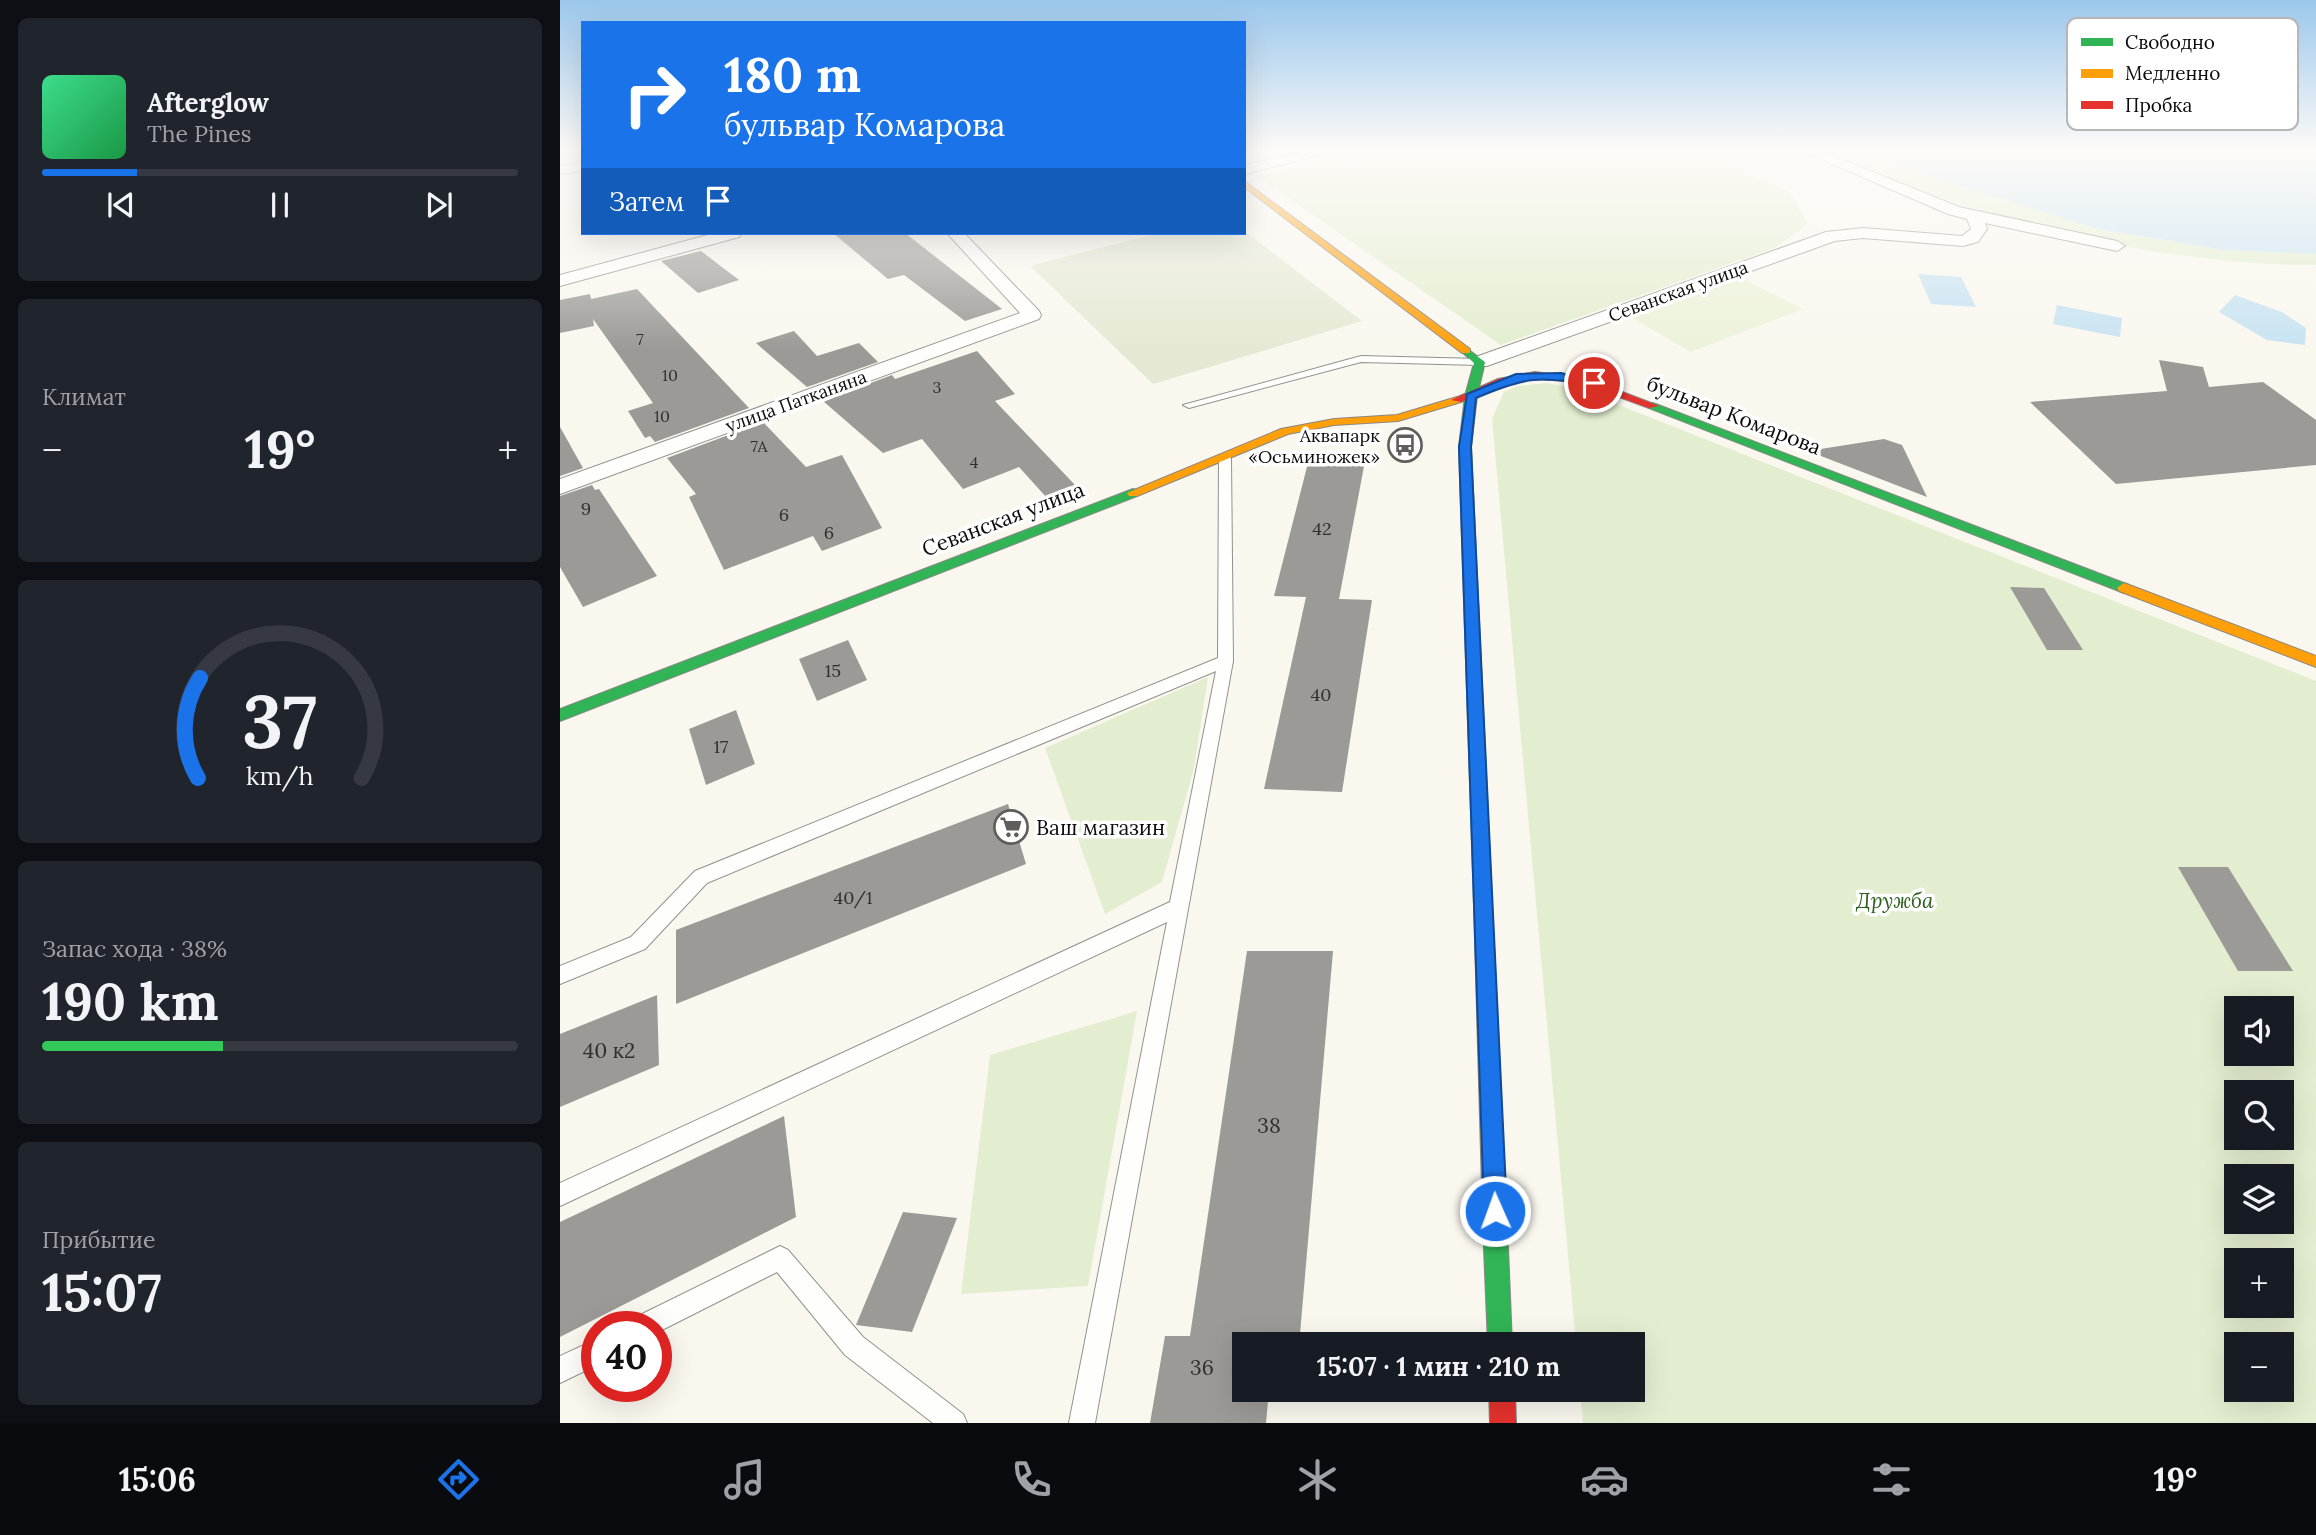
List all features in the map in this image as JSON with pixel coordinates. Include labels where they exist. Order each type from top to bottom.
[{"type":"street","points":[[1289,217],[1480,362],[1471,396],[1465,447],[1500,1332]]},
{"type":"street","points":[[1832,236],[1855,217]]},
{"type":"street","points":[[1866,217],[1908,219]]},
{"type":"street","name":"Севанская улица","points":[[1480,362],[1832,236],[1863,233],[1963,241],[1972,238],[1979,229],[1975,217]]},
{"type":"street","points":[[1977,217],[2117,246]]},
{"type":"street","points":[[560,281],[726,235]]},
{"type":"street","name":"улица Патканяна","points":[[560,487],[1032,316],[962,235]]},
{"type":"street","name":"бульвар Комарова","points":[[1471,396],[1516,377],[1561,376],[1594,383],[2316,662]]},
{"type":"street","name":"Севанская улица","points":[[560,715],[1225,457],[1285,431],[1334,422],[1398,418],[1471,396]]},
{"type":"street","points":[[1502,1402],[1503,1423]]},
{"type":"lane","points":[[1189,405],[1361,359],[1480,362]]},
{"type":"lane","points":[[1082,1423],[1225,661],[1225,457]]},
{"type":"lane","points":[[560,975],[638,943],[701,877],[1225,661]]},
{"type":"lane","points":[[560,1195],[1178,907]]},
{"type":"lane","points":[[672,1312],[780,1258],[854,1346],[954,1423]]},
{"type":"lane","points":[[560,1370],[581,1359]]},
{"type":"green space","points":[[1316,217],[1803,217],[1807,224],[1777,247],[1501,345]]},
{"type":"green space","points":[[2004,217],[2062,217],[2099,229],[2224,250],[2316,254],[2316,265],[2225,261],[2180,255],[2047,229]]},
{"type":"green space","points":[[1246,233],[1362,321],[1153,384],[1030,266],[1151,235],[1246,235]]},
{"type":"green space","points":[[1741,278],[1803,309],[1691,352],[1631,317]]},
{"type":"green space","name":"Дружба","points":[[1548,383],[1581,390],[2316,681],[2316,1423],[1583,1423],[1581,1402],[1645,1402],[1645,1332],[1575,1332],[1492,419],[1504,392],[1517,386]]},
{"type":"green space","points":[[1208,677],[1194,768],[1162,882],[1105,914],[1045,748]]},
{"type":"green space","points":[[1137,1011],[1088,1286],[961,1294],[990,1055]]},
{"type":"water","points":[[2062,217],[2316,217],[2316,254],[2224,250],[2099,229]]},
{"type":"water","points":[[1918,274],[1961,277],[1976,307],[1931,304]]},
{"type":"water","points":[[2235,295],[2282,312],[2306,328],[2305,345],[2267,340],[2219,312]]},
{"type":"water","points":[[2057,305],[2122,318],[2120,337],[2053,324]]},
{"type":"building","points":[[835,235],[908,235],[1002,309],[965,321],[904,275],[888,279]]},
{"type":"building","points":[[701,251],[739,280],[698,293],[661,261]]},
{"type":"building","points":[[637,289],[749,408],[655,442],[650,436],[645,438],[628,411],[653,403],[593,319],[594,326],[560,333],[560,300],[590,294],[591,299]]},
{"type":"building","points":[[794,331],[817,356],[859,343],[878,362],[807,387],[756,343]]},
{"type":"building","points":[[977,351],[1015,394],[995,401],[1076,486],[1047,498],[1019,467],[963,489],[922,439],[883,453],[823,401],[892,375],[895,379]]},
{"type":"building","points":[[2159,360],[2203,367],[2209,387],[2263,382],[2316,420],[2316,465],[2116,484],[2030,402],[2167,391]]},
{"type":"building","points":[[763,422],[806,467],[842,455],[882,528],[822,551],[813,536],[724,570],[689,497],[696,494],[667,458]]},
{"type":"building","points":[[560,427],[583,468],[560,476]]},
{"type":"building","points":[[1884,439],[1902,445],[1927,497],[1808,451]]},
{"type":"building","points":[[1309,459],[1365,461],[1339,599],[1372,600],[1342,792],[1264,789],[1306,597],[1274,596]]},
{"type":"building","points":[[592,485],[595,490],[599,489],[657,576],[583,607],[560,567],[560,496]]},
{"type":"building","points":[[2010,587],[2044,588],[2083,650],[2047,650]]},
{"type":"building","points":[[848,640],[867,680],[817,701],[799,659]]},
{"type":"building","points":[[736,710],[755,764],[706,785],[689,729]]},
{"type":"building","points":[[1008,804],[1026,864],[676,1004],[676,930]]},
{"type":"building","points":[[2178,867],[2228,867],[2293,971],[2238,971]]},
{"type":"building","points":[[1247,951],[1333,951],[1300,1332],[1232,1332],[1232,1402],[1268,1402],[1266,1423],[1150,1423],[1165,1336],[1190,1336]]},
{"type":"building","points":[[657,995],[659,1065],[560,1107],[560,1034]]},
{"type":"building","points":[[784,1116],[796,1217],[611,1311],[581,1311],[581,1326],[560,1337],[560,1222]]},
{"type":"building","points":[[903,1212],[957,1218],[912,1332],[856,1325]]},
{"type":"traffic: fast","points":[[1466,351],[1480,362],[1471,396],[1465,447],[1483,904]]},
{"type":"traffic: fast","points":[[1653,406],[2124,588]]},
{"type":"traffic: fast","points":[[560,715],[1133,493]]},
{"type":"traffic: fast","points":[[1495,1224],[1500,1332]]},
{"type":"traffic: slow","points":[[1289,217],[1466,351]]},
{"type":"traffic: slow","points":[[1133,493],[1285,431],[1334,422],[1398,418],[1457,400]]},
{"type":"traffic: slow","points":[[2124,588],[2316,662]]},
{"type":"traffic: slow","points":[[1483,904],[1495,1224]]},
{"type":"traffic: jam","points":[[1457,400],[1494,384],[1535,375],[1587,382],[1653,406]]},
{"type":"traffic: jam","points":[[1502,1402],[1503,1423]]},
{"type":"place","name":"Аквапарк «Осьминожек»","points":[[1405,445]]},
{"type":"place","name":"Ваш магазин","points":[[1011,827]]},
{"type":"route","points":[[1495,1211],[1465,447],[1471,396],[1516,377],[1561,376],[1594,383]]}]
